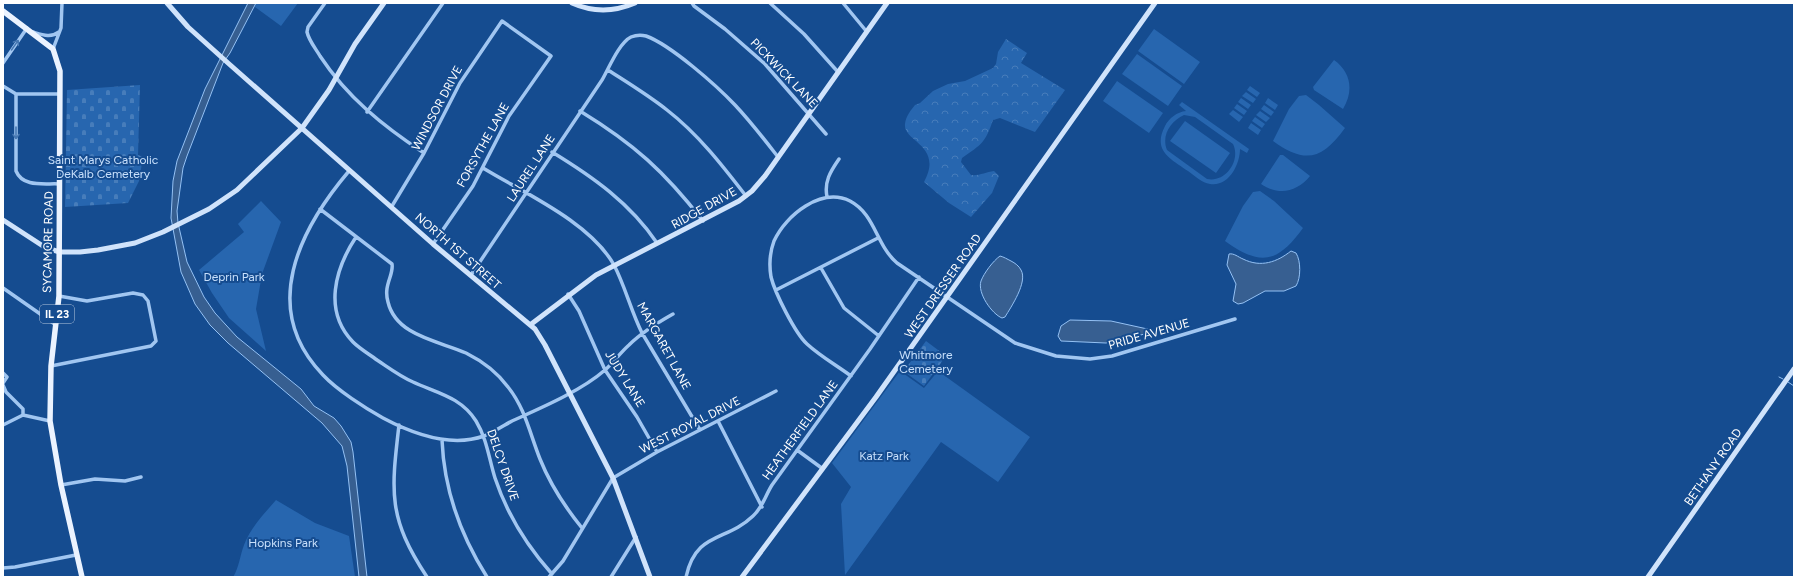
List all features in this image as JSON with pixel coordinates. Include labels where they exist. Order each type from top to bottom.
[{"type":"main road","points":[[3,11],[53,49]]},
{"type":"main road","name":"SYCAMORE ROAD","points":[[53,49],[60,66],[61,94],[60,252],[59,296],[51,366],[50,421],[61,485],[82,577]]},
{"type":"street","points":[[53,49],[60,31],[62,3]]},
{"type":"street","name":"NORTH 1ST STREET","points":[[167,3],[188,27],[350,171],[392,206],[433,244],[530,325],[545,345],[613,478],[636,536],[650,577]]},
{"type":"street","points":[[325,3],[308,27],[307,34],[336,79],[367,112],[424,153]]},
{"type":"street","points":[[3,220],[46,248],[60,252],[92,251],[135,243],[163,232],[209,210],[232,195],[302,128],[336,79],[355,44],[384,3]]},
{"type":"street","points":[[367,112],[443,3]]},
{"type":"street","points":[[572,3],[586,8],[601,10],[635,3]]},
{"type":"street","name":"PICKWICK LANE","points":[[692,3],[725,29],[765,64],[826,134]]},
{"type":"street","points":[[770,3],[804,34],[838,72]]},
{"type":"street","points":[[843,3],[867,32]]},
{"type":"street","name":"RIDGE DRIVE","points":[[530,325],[588,280],[614,265],[703,221],[746,196],[762,180],[887,3]]},
{"type":"street","name":"WEST DRESSER ROAD","points":[[742,577],[823,469],[1155,3]]},
{"type":"street","name":"WINDSOR DRIVE","points":[[392,206],[424,153],[460,83],[502,21],[551,56]]},
{"type":"street","points":[[3,63],[27,28]]},
{"type":"street","points":[[32,32],[49,36],[55,35],[60,31]]},
{"type":"street","name":"LAUREL LANE","points":[[471,275],[626,41],[635,36],[648,37],[678,56],[715,85],[750,121],[778,157]]},
{"type":"street","name":"FORSYTHE LANE","points":[[433,244],[459,208],[483,168],[509,116],[551,56]]},
{"type":"street","points":[[608,70],[657,102],[689,129],[723,165],[746,196]]},
{"type":"street","points":[[3,86],[16,94],[61,94]]},
{"type":"street","points":[[16,94],[16,171],[18,176],[27,182],[60,184]]},
{"type":"street","points":[[580,111],[617,134],[641,152],[669,180],[703,221]]},
{"type":"street","points":[[552,152],[584,171],[609,189],[639,218],[657,243]]},
{"type":"street","points":[[839,159],[828,178],[826,188],[827,197],[811,203],[800,210],[785,225],[777,236],[772,248],[770,261],[771,275],[776,290],[803,339],[812,348],[851,376]]},
{"type":"street","name":"MARGARET LANE","points":[[483,168],[576,224],[614,265],[642,333],[700,430]]},
{"type":"street","points":[[350,171],[320,209],[302,241],[291,278],[290,308],[296,335],[306,354],[325,378],[369,409],[399,425],[442,440],[458,440],[484,436],[582,386],[605,370],[642,333],[673,314]]},
{"type":"street","name":"PRIDE AVENUE","points":[[827,197],[839,197],[857,206],[870,220],[883,248],[891,258],[1015,343],[1047,354],[1067,358],[1090,359],[1112,356],[1236,319]]},
{"type":"street","points":[[320,209],[392,265],[387,284],[386,296],[389,307],[397,320],[410,330],[466,353],[484,364],[509,388],[525,416],[547,475],[565,506],[582,528]]},
{"type":"street","name":"DELCY DRIVE","points":[[356,237],[342,262],[334,295],[339,320],[348,336],[358,347],[400,375],[414,383],[448,395],[472,415],[484,436],[491,465],[508,511],[524,537],[552,574]]},
{"type":"street","points":[[776,290],[878,238]]},
{"type":"street","points":[[821,268],[844,308],[879,336]]},
{"type":"street","name":"HEATHERFIELD LANE","points":[[686,577],[694,554],[703,544],[742,525],[762,507],[771,487],[879,336],[918,277]]},
{"type":"street","points":[[3,288],[56,325]]},
{"type":"street","points":[[51,366],[152,346],[156,339],[148,301],[143,295],[129,293],[87,301],[59,296]]},
{"type":"street","name":"JUDY LANE","points":[[568,294],[582,317],[605,370],[637,417],[657,452]]},
{"type":"street","name":"BETHANY ROAD","points":[[1648,577],[1794,369]]},
{"type":"street","points":[[3,373],[7,377],[3,384],[6,392],[23,409],[23,415]]},
{"type":"street","name":"WEST ROYAL DRIVE","points":[[613,478],[657,452],[776,391]]},
{"type":"street","points":[[3,425],[23,415],[50,421]]},
{"type":"street","points":[[718,421],[762,507]]},
{"type":"street","points":[[399,425],[393,481],[395,508],[406,542],[427,577]]},
{"type":"street","points":[[442,440],[448,483],[454,508],[464,535],[487,577]]},
{"type":"street","points":[[797,450],[823,469]]},
{"type":"street","points":[[61,485],[94,478],[125,481],[141,477]]},
{"type":"street","points":[[549,577],[563,561],[613,478]]},
{"type":"street","points":[[611,577],[636,536]]},
{"type":"street","points":[[3,568],[15,568],[76,555]]},
{"type":"green space","points":[[256,3],[298,3],[281,26],[255,7]]},
{"type":"green space","points":[[1154,29],[1200,62],[1184,84],[1138,51]]},
{"type":"green space","points":[[1006,39],[1027,53],[1021,63],[1065,90],[1035,132],[1000,118],[993,120],[988,134],[982,142],[962,158],[961,162],[971,175],[994,171],[999,176],[992,193],[971,217],[949,203],[924,182],[929,170],[929,160],[926,152],[906,130],[905,124],[909,113],[915,105],[920,103],[933,91],[948,84],[965,81],[993,68],[996,64],[998,52]]},
{"type":"green space","points":[[1137,54],[1182,86],[1168,106],[1122,74]]},
{"type":"green space","points":[[1334,60],[1344,70],[1349,82],[1349,95],[1343,109],[1314,90],[1313,87]]},
{"type":"green space","points":[[1117,81],[1163,113],[1149,133],[1103,101]]},
{"type":"green space","name":"Saint Marys Catholic DeKalb Cemetery","points":[[140,85],[138,155],[143,157],[139,181],[128,203],[65,207],[67,90]]},
{"type":"green space","points":[[1250,86],[1260,93],[1257,97],[1247,90]]},
{"type":"green space","points":[[1246,92],[1256,99],[1253,103],[1242,96]]},
{"type":"green space","points":[[1306,95],[1345,128],[1329,147],[1312,155],[1295,153],[1273,141],[1289,109],[1299,96]]},
{"type":"green space","points":[[1241,98],[1251,105],[1248,109],[1238,102]]},
{"type":"green space","points":[[1268,98],[1278,105],[1275,110],[1265,103]]},
{"type":"green space","points":[[1182,102],[1249,149],[1247,153],[1240,149],[1236,167],[1223,182],[1210,184],[1201,181],[1170,158],[1162,148],[1161,142],[1165,126],[1176,114],[1186,111],[1179,105]],"holes":[[[1184,115],[1195,117],[1233,144],[1235,150],[1233,163],[1226,174],[1220,177],[1207,179],[1167,150],[1165,139],[1171,125]]]},
{"type":"green space","points":[[1237,104],[1247,111],[1244,115],[1234,108]]},
{"type":"green space","points":[[1264,105],[1274,112],[1271,116],[1261,109]]},
{"type":"green space","points":[[1233,110],[1243,117],[1239,122],[1229,114]]},
{"type":"green space","points":[[1260,111],[1270,118],[1266,122],[1256,115]]},
{"type":"green space","points":[[1255,117],[1265,124],[1262,128],[1252,121]]},
{"type":"green space","points":[[1185,121],[1230,153],[1216,173],[1170,141]]},
{"type":"green space","points":[[1251,123],[1261,130],[1258,135],[1248,128]]},
{"type":"green space","points":[[1280,155],[1283,155],[1310,176],[1294,189],[1281,191],[1274,190],[1261,184]]},
{"type":"green space","points":[[1260,191],[1274,201],[1303,228],[1285,249],[1276,255],[1267,257],[1248,255],[1225,241],[1243,206],[1253,192]]},
{"type":"green space","name":"Deprin Park","points":[[261,201],[281,222],[262,274],[256,309],[266,351],[229,318],[199,270],[244,232],[238,224]]},
{"type":"green space","name":"Whitmore Cemetery","points":[[926,341],[946,356],[924,386],[906,373],[906,368]]},
{"type":"green space","name":"Katz Park","points":[[900,371],[924,388],[938,371],[1030,437],[998,482],[941,442],[845,575],[841,504],[851,487],[832,463]]},
{"type":"green space","name":"Hopkins Park","points":[[276,500],[315,523],[349,536],[355,577],[233,577],[237,570],[244,545],[250,532]]},
{"type":"shaded area","points":[[248,3],[256,3],[230,53],[223,63],[183,168],[177,211],[178,223],[187,262],[204,297],[215,313],[237,337],[301,389],[314,406],[334,418],[351,442],[367,577],[359,577],[347,466],[342,446],[322,423],[228,343],[210,325],[195,304],[181,272],[171,218],[173,181],[177,161],[205,89]]},
{"type":"shaded area","points":[[1291,251],[1296,253],[1298,256],[1300,265],[1300,274],[1296,286],[1284,291],[1265,291],[1243,303],[1238,304],[1233,301],[1236,284],[1227,265],[1229,254],[1250,262],[1262,263],[1274,261]]},
{"type":"shaded area","points":[[1000,256],[1017,265],[1023,275],[1021,288],[1015,301],[1005,317],[1002,318],[990,308],[983,297],[980,286],[986,271]]},
{"type":"shaded area","points":[[1070,320],[1111,321],[1152,330],[1149,333],[1106,343],[1061,341],[1058,336],[1061,326]]},
{"type":"waterway","points":[[1779,377],[1783,379]]},
{"type":"waterway","points":[[1788,382],[1794,386]]}]
